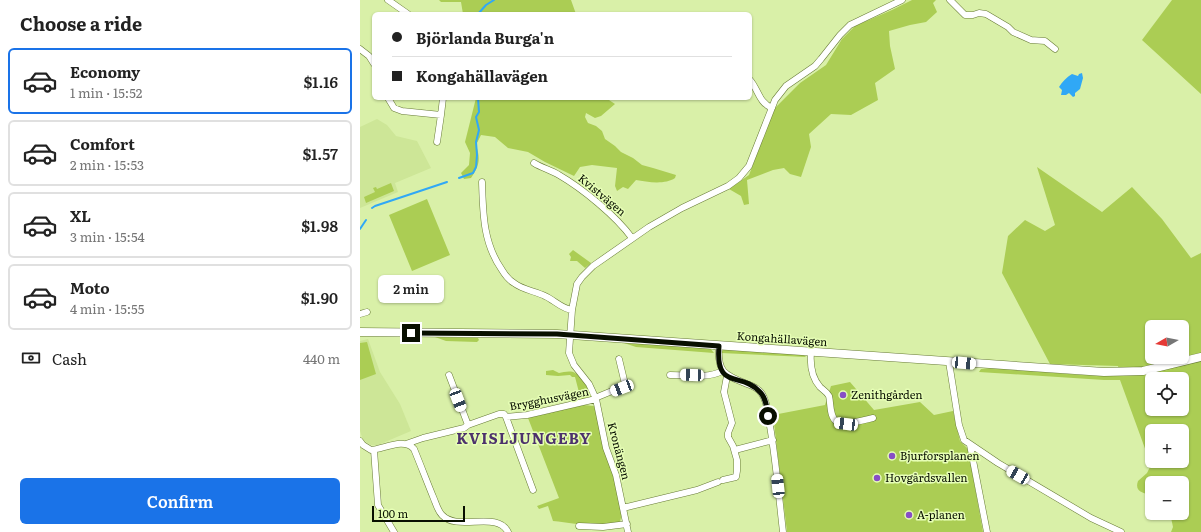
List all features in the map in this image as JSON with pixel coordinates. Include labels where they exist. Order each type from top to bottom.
[{"type":"street","points":[[388,0],[405,12]]},
{"type":"street","name":"Kronängen","points":[[628,532],[616,475],[606,448],[596,399],[589,384],[571,360],[569,353],[575,290],[582,277],[592,266],[632,238],[665,217],[728,186],[739,178],[748,166],[772,108],[780,93],[786,86],[815,66],[850,25],[902,0]]},
{"type":"street","points":[[950,0],[965,15],[979,13],[986,14],[1004,24],[1013,32],[1031,40],[1045,41],[1055,49]]},
{"type":"street","points":[[360,48],[372,61]]},
{"type":"street","points":[[752,82],[762,100],[772,108]]},
{"type":"street","points":[[389,100],[394,108],[402,111],[441,115]]},
{"type":"street","points":[[437,142],[443,100]]},
{"type":"street","name":"Kvistvägen","points":[[534,163],[558,174],[580,188],[623,225],[632,238]]},
{"type":"street","points":[[482,182],[484,225],[487,240],[493,256],[505,275],[517,286],[544,296],[566,309],[572,310]]},
{"type":"street","points":[[360,314],[367,312]]},
{"type":"street","name":"Kongahällavägen","points":[[360,332],[570,335],[1074,371],[1121,372],[1155,369],[1201,357]]},
{"type":"street","points":[[623,508],[697,490],[720,481],[733,478],[737,475],[735,450],[728,437],[728,432],[732,423],[724,392],[725,373],[718,361],[719,346]]},
{"type":"street","points":[[811,352],[815,379],[818,385],[828,393],[834,419],[838,422],[846,424],[873,418]]},
{"type":"street","name":"Brygghusvägen","points":[[506,417],[527,416],[596,399],[624,386],[625,384],[619,359]]},
{"type":"street","points":[[949,362],[962,435],[964,440],[970,446],[1091,518],[1121,532]]},
{"type":"street","points":[[670,375],[705,376],[725,373],[754,386],[761,392],[766,403],[773,440],[783,532]]},
{"type":"street","points":[[449,375],[468,425]]},
{"type":"street","name":"Brygghusvägen","points":[[374,450],[406,444],[464,428],[468,425],[499,414],[504,414],[533,490]]},
{"type":"street","points":[[735,450],[773,440]]},
{"type":"street","points":[[360,441],[368,448],[374,450],[378,502],[394,532]]},
{"type":"street","points":[[406,444],[414,450],[432,495],[442,515],[449,520],[459,522],[497,523],[505,526],[508,532]]},
{"type":"street","points":[[970,446],[987,532]]},
{"type":"street","points":[[579,526],[604,527],[627,524]]},
{"type":"shaded area","points":[[439,0],[571,0],[575,12],[463,12],[461,2],[441,2]]},
{"type":"shaded area","points":[[912,0],[936,0],[933,3],[937,12],[926,22],[889,31],[890,46],[895,69],[875,83],[878,100],[851,115],[831,114],[809,134],[811,147],[801,177],[790,174],[784,168],[773,170],[747,180],[749,204],[744,205],[741,196],[729,189],[749,175],[775,108],[800,83],[826,65],[842,39],[855,26]]},
{"type":"shaded area","points":[[1172,0],[1201,0],[1201,94],[1142,40]]},
{"type":"shaded area","points":[[476,100],[609,100],[615,104],[601,116],[595,118],[586,113],[585,117],[588,123],[596,126],[602,131],[605,139],[621,152],[633,158],[642,165],[676,175],[675,178],[666,182],[636,180],[628,189],[623,187],[617,191],[615,186],[617,168],[592,165],[580,167],[574,176],[528,152],[508,148],[495,137],[481,135],[476,145],[479,159],[476,170],[471,178],[464,179],[461,173],[469,165],[470,153],[465,142]]},
{"type":"shaded area","points":[[377,119],[387,125],[396,136],[417,141],[431,168],[395,183],[398,192],[360,208],[360,127]]},
{"type":"shaded area","points":[[1037,167],[1102,212],[1132,187],[1162,219],[1191,258],[1201,253],[1201,532],[1171,532],[1173,527],[1172,520],[1189,520],[1189,476],[1145,476],[1145,494],[1140,492],[1137,488],[1138,481],[1147,473],[1150,468],[1189,468],[1189,424],[1145,424],[1145,449],[1120,380],[979,372],[981,369],[993,368],[1081,375],[1120,376],[1118,366],[1050,364],[1002,273],[1008,236],[1025,220],[1045,231],[1055,225]]},
{"type":"shaded area","points":[[391,183],[394,191],[366,203],[364,197],[375,192],[373,188],[376,187],[377,189]]},
{"type":"shaded area","points":[[427,199],[450,255],[412,271],[389,215]]},
{"type":"shaded area","points":[[573,250],[591,263],[585,268],[577,261],[570,261],[571,257],[569,254]]},
{"type":"shaded area","points":[[435,337],[478,338],[479,340],[477,342],[446,341]]},
{"type":"shaded area","points":[[368,339],[380,372],[400,404],[411,431],[378,445],[371,445],[363,440],[360,431],[360,341]]},
{"type":"shaded area","points":[[367,342],[376,374],[360,380],[360,343]]},
{"type":"shaded area","points":[[624,343],[710,348],[714,353],[636,347]]},
{"type":"shaded area","points":[[727,349],[804,355],[806,357],[721,353],[723,350]]},
{"type":"shaded area","points":[[553,370],[559,373],[573,372],[578,375],[584,380],[591,397],[581,400],[575,377],[570,375],[546,375],[546,371]]},
{"type":"shaded area","name":"Hovgårdsvallen","points":[[850,382],[874,410],[920,402],[934,415],[953,411],[960,441],[968,449],[983,532],[787,532],[773,415],[825,405],[831,386]]},
{"type":"shaded area","points":[[584,405],[594,406],[614,476],[622,513],[620,522],[596,525],[553,521],[548,506],[539,509],[537,506],[559,498],[528,418]]},
{"type":"water","points":[[1082,73],[1083,78],[1080,89],[1075,93],[1075,96],[1073,97],[1069,93],[1066,95],[1061,95],[1062,90],[1059,87],[1065,80],[1072,74],[1078,76]]},
{"type":"waterway","points":[[480,12],[486,5],[494,0]]},
{"type":"waterway","points":[[459,178],[473,173],[476,167],[476,142],[479,130],[476,117],[479,112],[478,100]]},
{"type":"waterway","points":[[372,208],[447,182]]},
{"type":"waterway","points":[[360,229],[366,220]]},
{"type":"place","name":"Zenithgården","points":[[843,395]]},
{"type":"place","name":"Bjurforsplanen","points":[[892,456]]},
{"type":"place","name":"Hovgårdsvallen","points":[[877,478]]},
{"type":"place","name":"A-planen","points":[[909,515]]},
{"type":"district","name":"KVISLJUNGEBY","points":[[524,439]]},
{"type":"route","points":[[411,333],[557,334],[719,346],[718,361],[724,373],[727,376],[754,386],[761,392],[766,403],[768,416]]}]
